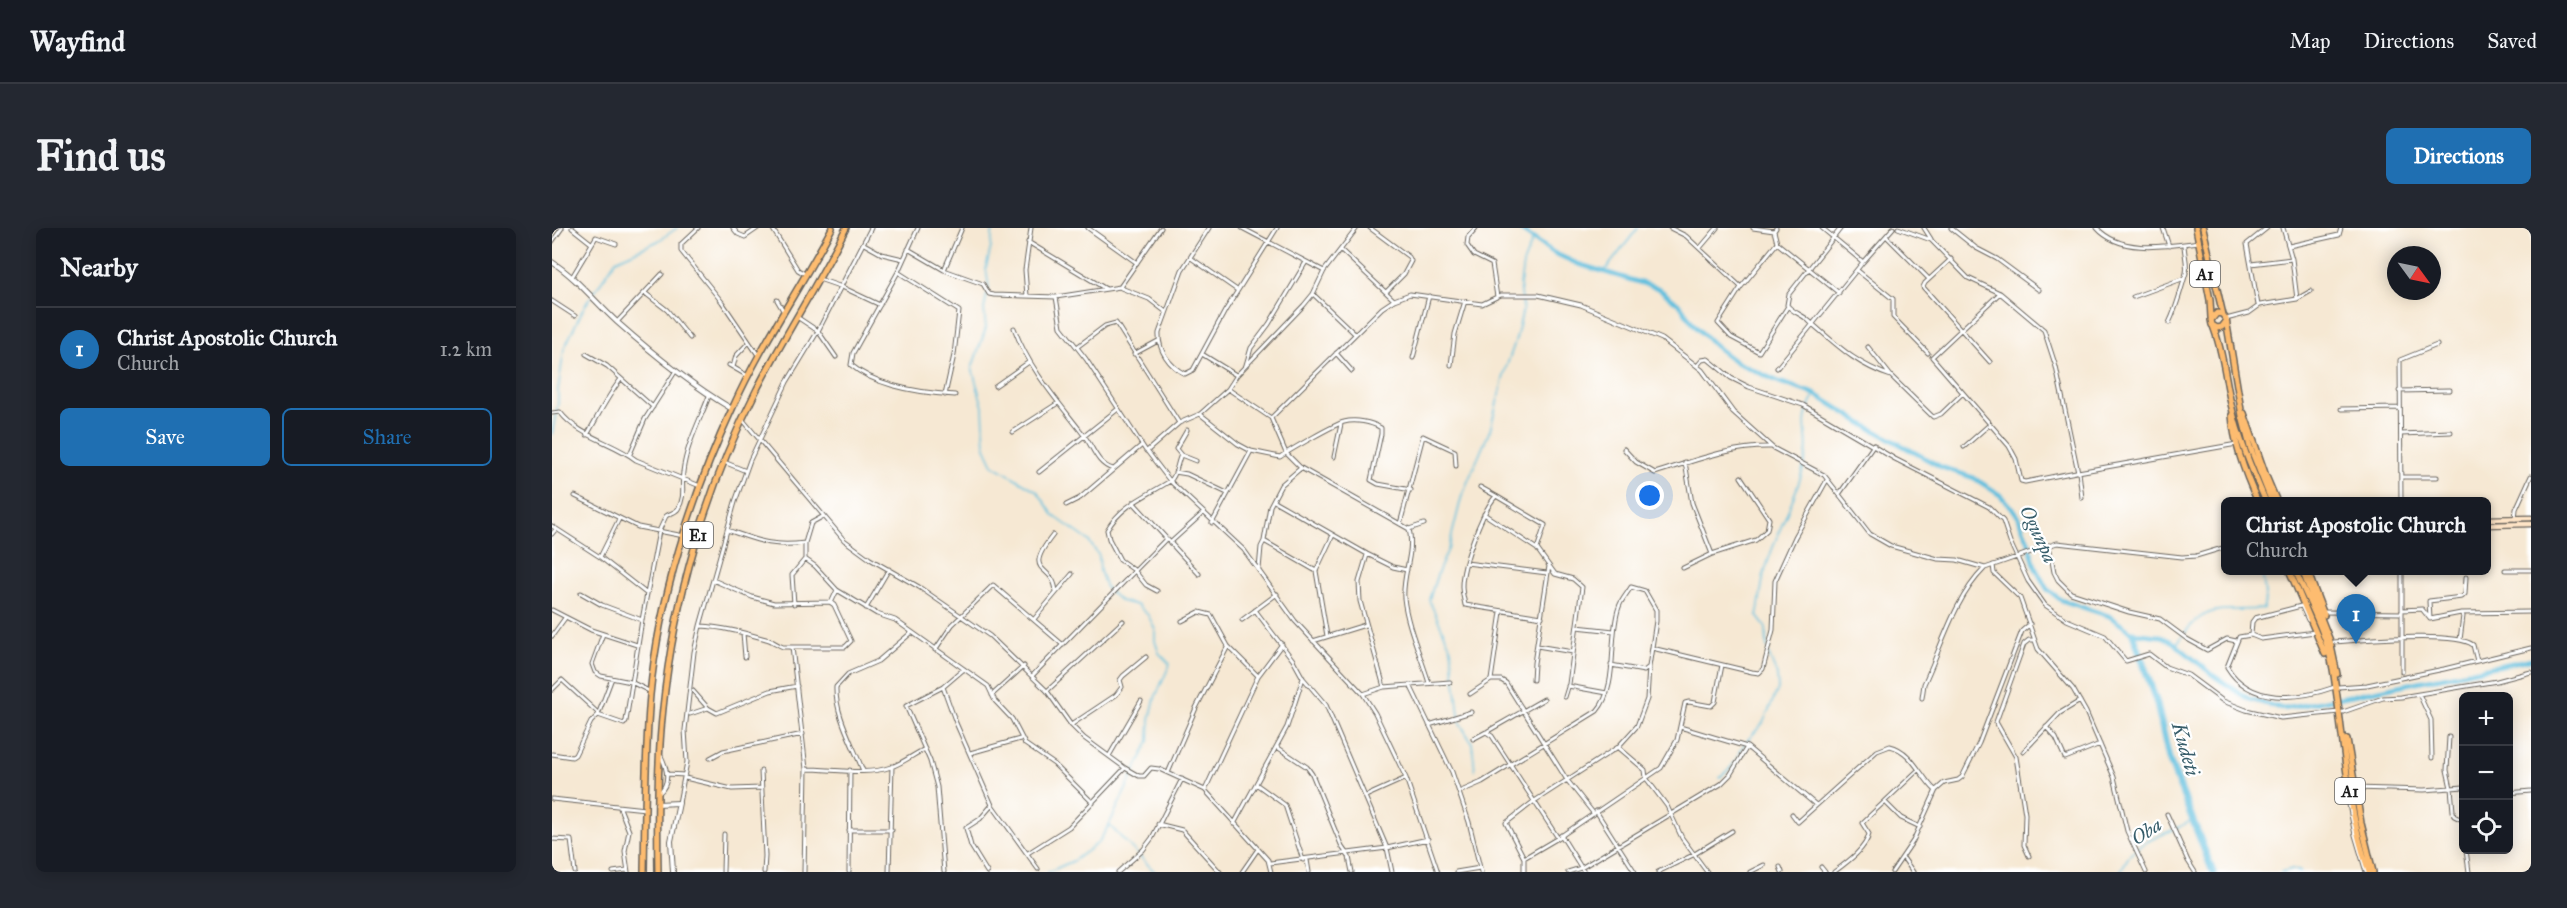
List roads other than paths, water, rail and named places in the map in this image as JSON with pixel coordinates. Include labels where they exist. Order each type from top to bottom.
[{"type":"highway","name":"E1","points":[[644,872],[651,692],[668,596],[684,536],[700,486],[732,409],[748,376],[832,228]]},
{"type":"highway","name":"E1","points":[[658,872],[657,804],[663,707],[675,627],[694,546],[724,462],[755,392],[846,228]]},
{"type":"highway","name":"A1","points":[[2196,228],[2211,300],[2212,322],[2220,348],[2232,407],[2265,497]]},
{"type":"highway","name":"A1","points":[[2203,228],[2225,319],[2247,448],[2270,497]]},
{"type":"highway","points":[[2215,314],[2225,319],[2219,328],[2212,322],[2215,314]]},
{"type":"highway","points":[[2239,403],[2248,421],[2275,497]]},
{"type":"highway","points":[[2232,407],[2237,444],[2257,497]]},
{"type":"highway","points":[[2290,575],[2319,630],[2334,669]]},
{"type":"highway","name":"A1","points":[[2297,575],[2334,669],[2358,831],[2370,872]]},
{"type":"highway","name":"A1","points":[[2305,575],[2319,630]]},
{"type":"highway","points":[[2306,575],[2334,642],[2334,669]]},
{"type":"main road","points":[[2491,519],[2531,518]]},
{"type":"main road","points":[[2491,525],[2531,524]]},
{"type":"street","points":[[552,242],[553,236],[562,228]]},
{"type":"street","points":[[572,228],[591,243]]},
{"type":"street","points":[[698,228],[681,244],[681,251],[722,302],[759,357]]},
{"type":"street","points":[[733,228],[745,237],[758,228]]},
{"type":"street","points":[[772,228],[798,270],[806,275]]},
{"type":"street","points":[[673,872],[671,841],[687,762],[686,730],[692,690],[694,652],[727,530],[759,439],[787,382],[842,287],[871,228]]},
{"type":"street","points":[[918,228],[898,272],[853,353],[851,365],[884,382],[913,392],[955,395]]},
{"type":"street","points":[[944,270],[962,228]]},
{"type":"street","points":[[1027,296],[1024,276],[1031,228]]},
{"type":"street","points":[[1088,228],[1137,263]]},
{"type":"street","points":[[1120,287],[1161,228]]},
{"type":"street","points":[[1209,228],[1182,270],[1158,341],[1165,358],[1185,374],[1191,373],[1237,290],[1277,228]]},
{"type":"street","points":[[1242,228],[1324,271]]},
{"type":"street","points":[[1147,451],[1179,423],[1200,414],[1228,389],[1237,375],[1289,324],[1313,294],[1324,271],[1357,228]]},
{"type":"street","points":[[1370,228],[1409,257],[1411,261],[1404,274],[1386,292]]},
{"type":"street","points":[[1476,228],[1468,237],[1467,245],[1474,255],[1492,264],[1497,297]]},
{"type":"street","points":[[1670,228],[1686,236],[1741,287]]},
{"type":"street","points":[[1700,248],[1717,228]]},
{"type":"street","points":[[1753,228],[1775,229],[1777,243],[1839,293]]},
{"type":"street","points":[[1822,228],[1863,262]]},
{"type":"street","points":[[1841,228],[1807,268],[1786,301],[1788,306],[1855,360],[1891,376]]},
{"type":"street","points":[[1777,368],[1863,262],[1895,228],[1932,240]]},
{"type":"street","points":[[1924,228],[1932,240],[1971,280],[2000,293],[2040,326],[2047,337],[2082,498]]},
{"type":"street","points":[[2097,228],[2104,236],[2116,241],[2155,247],[2199,242]]},
{"type":"street","points":[[2163,228],[2169,247]]},
{"type":"street","points":[[2260,228],[2262,233]]},
{"type":"street","points":[[2258,306],[2247,243],[2267,228]]},
{"type":"street","points":[[2283,228],[2292,258],[2297,299]]},
{"type":"street","points":[[2289,246],[2339,235],[2341,228]]},
{"type":"street","points":[[1953,229],[2039,290]]},
{"type":"street","points":[[573,277],[591,243],[599,236],[616,244]]},
{"type":"street","points":[[1886,236],[1929,279]]},
{"type":"street","points":[[1028,242],[1106,290]]},
{"type":"street","points":[[1777,243],[1741,287],[1718,323],[1731,337],[1760,351],[1788,306]]},
{"type":"street","points":[[864,244],[882,254],[903,259]]},
{"type":"street","points":[[2169,323],[2180,297],[2186,267],[2184,244]]},
{"type":"street","points":[[908,249],[944,270],[983,284],[989,294],[1056,297],[1120,287],[1149,299],[1166,312]]},
{"type":"street","points":[[1341,250],[1394,300]]},
{"type":"street","points":[[1191,258],[1237,290]]},
{"type":"street","points":[[2251,264],[2292,258]]},
{"type":"street","points":[[1951,260],[1923,287],[1990,362]]},
{"type":"street","points":[[552,262],[573,277],[588,295],[675,372],[732,409]]},
{"type":"street","points":[[1244,369],[1251,348],[1269,324],[1306,262]]},
{"type":"street","points":[[1858,271],[1893,299],[1893,317],[1928,352]]},
{"type":"street","points":[[898,272],[959,311],[954,355],[945,395]]},
{"type":"street","points":[[617,322],[662,274]]},
{"type":"street","points":[[819,279],[880,305]]},
{"type":"street","points":[[2133,297],[2182,279]]},
{"type":"street","points":[[2225,319],[2249,313],[2258,306],[2297,299],[2311,291]]},
{"type":"street","points":[[645,293],[667,310],[690,338]]},
{"type":"street","points":[[2000,293],[1932,357],[2013,453],[2023,482],[2237,444]]},
{"type":"street","points":[[1313,294],[1355,334]]},
{"type":"street","points":[[1271,418],[1382,308],[1394,300],[1410,294],[1482,304],[1510,294],[1538,295],[1575,303],[1662,339],[1697,366],[1733,412],[1773,448],[1824,475],[1870,534],[1886,543],[1938,560],[1957,560],[1985,568],[2041,547],[2068,543],[2182,557],[2196,556],[2221,548]]},
{"type":"street","points":[[1413,358],[1429,295]]},
{"type":"street","points":[[1056,297],[1060,324],[1142,445],[1170,481],[1212,523],[1238,544],[1259,569],[1295,621],[1363,694],[1375,713],[1406,778],[1438,872]]},
{"type":"street","points":[[777,300],[784,312]]},
{"type":"street","points":[[552,301],[575,316]]},
{"type":"street","points":[[1451,365],[1455,334],[1465,301]]},
{"type":"street","points":[[797,317],[818,331],[836,357]]},
{"type":"street","points":[[1077,346],[1113,322],[1119,325],[1134,354],[1179,423]]},
{"type":"street","points":[[1014,328],[1029,362],[1084,435],[1101,463],[1113,469]]},
{"type":"street","points":[[1134,354],[1158,341]]},
{"type":"street","points":[[748,376],[731,366],[736,356],[749,342]]},
{"type":"street","points":[[2401,497],[2400,360],[2437,345]]},
{"type":"street","points":[[1868,347],[1891,376],[1934,417],[1941,414],[1963,393]]},
{"type":"street","points":[[1336,353],[1352,371]]},
{"type":"street","points":[[586,354],[607,366],[653,407]]},
{"type":"street","points":[[1202,354],[1237,375]]},
{"type":"street","points":[[1697,366],[1702,360],[1708,359],[1731,378],[1749,387],[1803,405],[1895,459],[1989,507],[2003,520],[2028,581],[2049,608],[2067,620],[2105,636],[2126,662],[2148,654],[2166,667],[2188,675],[2223,701],[2257,713],[2290,718],[2340,711],[2383,698],[2505,679],[2531,672]]},
{"type":"street","points":[[995,386],[1029,362]]},
{"type":"street","points":[[630,454],[653,407],[675,372]]},
{"type":"street","points":[[587,435],[606,398],[621,379]]},
{"type":"street","points":[[1228,389],[1271,418],[1286,453],[1301,468],[1409,529],[1424,524]]},
{"type":"street","points":[[2399,391],[2450,390]]},
{"type":"street","points":[[552,690],[562,680],[598,714],[624,724],[659,531],[666,516],[677,509],[683,495],[686,459],[709,396]]},
{"type":"street","points":[[1012,432],[1058,403]]},
{"type":"street","points":[[2341,409],[2400,408]]},
{"type":"street","points":[[1038,472],[1118,409]]},
{"type":"street","points":[[552,413],[560,412],[566,420],[587,435],[630,454],[636,460],[700,486]]},
{"type":"street","points":[[1200,414],[1224,436],[1251,451],[1280,457],[1342,422],[1363,422],[1380,427],[1381,434],[1371,480],[1378,484],[1411,490]]},
{"type":"street","points":[[743,420],[822,517],[855,550],[920,587],[961,618],[990,636],[1033,675],[1071,725],[1084,738],[1126,769],[1139,776],[1144,776],[1151,768],[1182,778],[1205,790],[1270,864],[1271,872]]},
{"type":"street","points":[[1334,457],[1342,422]]},
{"type":"street","points":[[1964,447],[1990,424]]},
{"type":"street","points":[[1187,430],[1176,449],[1181,455],[1196,461]]},
{"type":"street","points":[[2401,434],[2451,432]]},
{"type":"street","points":[[1400,524],[1411,490],[1423,436],[1455,451],[1456,466]]},
{"type":"street","points":[[1066,505],[1080,498],[1142,445]]},
{"type":"street","points":[[1840,493],[1874,445]]},
{"type":"street","points":[[1624,449],[1636,462],[1652,473],[1685,462],[1752,447],[1773,448]]},
{"type":"street","points":[[1212,523],[1251,451]]},
{"type":"street","points":[[1157,591],[1146,585],[1134,570],[1120,560],[1107,532],[1117,517],[1133,502],[1170,481],[1181,455]]},
{"type":"street","points":[[724,462],[746,471]]},
{"type":"street","points":[[1685,462],[1692,502],[1712,554]]},
{"type":"street","points":[[1259,569],[1260,547],[1264,541],[1269,512],[1281,485],[1301,468]]},
{"type":"street","points":[[1175,472],[1187,474],[1227,493]]},
{"type":"street","points":[[2515,519],[2516,509],[2531,476]]},
{"type":"street","points":[[1683,568],[1712,554],[1756,540],[1767,530],[1769,519],[1741,477]]},
{"type":"street","points":[[2401,477],[2437,477]]},
{"type":"street","points":[[1652,648],[1759,673],[1763,669],[1773,630],[1775,581],[1795,537],[1827,479]]},
{"type":"street","points":[[1480,487],[1545,525],[1537,549]]},
{"type":"street","points":[[574,496],[638,527],[684,536]]},
{"type":"street","points":[[1497,496],[1484,514],[1466,563],[1462,585],[1465,605],[1542,617]]},
{"type":"street","points":[[1274,501],[1367,554],[1393,567],[1407,570]]},
{"type":"street","points":[[1133,502],[1199,574]]},
{"type":"street","points":[[1170,543],[1202,513]]},
{"type":"street","points":[[1484,514],[1537,549],[1554,572],[1580,584],[1582,594],[1568,686],[1564,697]]},
{"type":"street","points":[[794,604],[792,575],[805,559],[805,543],[811,524],[822,517]]},
{"type":"street","points":[[600,557],[619,519]]},
{"type":"street","points":[[552,534],[554,527],[600,557],[647,594]]},
{"type":"street","points":[[1409,529],[1411,549],[1404,595],[1405,606],[1429,683]]},
{"type":"street","points":[[727,530],[763,544],[805,543]]},
{"type":"street","points":[[1327,636],[1316,571],[1332,535]]},
{"type":"street","points":[[1053,536],[1042,549],[1038,561],[1039,566],[1054,582],[1056,593]]},
{"type":"street","points":[[1033,675],[1166,539]]},
{"type":"street","points":[[1264,541],[1316,571]]},
{"type":"street","points":[[2049,545],[2058,580],[2072,593],[2129,612],[2160,619],[2187,639],[2207,650],[2227,639],[2236,641]]},
{"type":"street","points":[[1367,554],[1359,582],[1365,625],[1384,687]]},
{"type":"street","points":[[805,559],[815,566],[837,590],[866,608],[896,620],[911,633],[988,686],[992,695],[1012,718],[1021,739],[1054,764],[1093,803]]},
{"type":"street","points":[[1466,563],[1554,572]]},
{"type":"street","points":[[1533,680],[1547,573],[1550,566]]},
{"type":"street","points":[[1993,566],[1994,573],[2020,598],[2030,624],[2033,640],[2040,653],[2073,689],[2080,701],[2114,777],[2127,831],[2146,872]]},
{"type":"street","points":[[1922,698],[1924,684],[1963,598],[1975,578],[1985,568]]},
{"type":"street","points":[[866,608],[889,569]]},
{"type":"street","points":[[2505,570],[2531,570]]},
{"type":"street","points":[[1035,618],[1072,574]]},
{"type":"street","points":[[2402,575],[2402,672]]},
{"type":"street","points":[[2430,619],[2429,601],[2462,597],[2465,594],[2466,577]]},
{"type":"street","points":[[700,626],[721,627],[768,639],[775,645],[792,647],[834,648],[849,645],[851,639],[831,603],[774,603],[752,597],[713,580]]},
{"type":"street","points":[[2293,581],[2301,606],[2319,630],[2261,639],[2243,635],[2236,641],[2227,667],[2236,680],[2250,690],[2288,697],[2375,683],[2531,648]]},
{"type":"street","points":[[935,650],[952,625],[993,585],[1035,618],[1064,645]]},
{"type":"street","points":[[1459,792],[1476,786],[1597,711],[1607,693],[1618,609],[1631,587],[1641,589],[1647,594],[1656,610],[1647,699],[1642,715],[1632,733],[1618,747],[1533,802],[1506,823],[1524,858],[1524,872]]},
{"type":"street","points":[[831,603],[837,590]]},
{"type":"street","points":[[581,593],[603,605],[642,620]]},
{"type":"street","points":[[1242,620],[1277,594]]},
{"type":"street","points":[[2251,635],[2252,622],[2255,618],[2301,606]]},
{"type":"street","points":[[2323,612],[2422,609],[2430,619]]},
{"type":"street","points":[[552,610],[603,634],[637,645]]},
{"type":"street","points":[[1255,610],[1282,644],[1303,678],[1326,705],[1387,848],[1392,872]]},
{"type":"street","points":[[1182,621],[1199,612],[1211,615],[1228,646],[1258,676]]},
{"type":"street","points":[[1491,680],[1501,612]]},
{"type":"street","points":[[2430,619],[2461,613],[2531,612]]},
{"type":"street","points":[[2460,640],[2463,616],[2461,613]]},
{"type":"street","points":[[552,636],[565,618]]},
{"type":"street","points":[[1047,691],[1123,621]]},
{"type":"street","points":[[1892,872],[1904,859],[1936,790],[1944,783],[1962,777],[1979,743],[2022,631],[2030,624]]},
{"type":"street","points":[[1313,641],[1365,625]]},
{"type":"street","points":[[1576,627],[1614,631]]},
{"type":"street","points":[[743,633],[745,657]]},
{"type":"street","points":[[863,771],[842,719],[836,687],[848,674],[878,661],[911,633]]},
{"type":"street","points":[[603,634],[592,664],[595,672],[631,682],[651,692]]},
{"type":"street","points":[[2334,642],[2403,638],[2460,640],[2473,645],[2477,661]]},
{"type":"street","points":[[2029,856],[2024,845],[2025,814],[2016,757],[1996,722],[2024,644],[2033,640]]},
{"type":"street","points":[[1205,790],[1258,676],[1282,644]]},
{"type":"street","points":[[1168,773],[1196,708],[1228,646]]},
{"type":"street","points":[[1537,646],[1573,652]]},
{"type":"street","points":[[792,647],[806,770],[804,872]]},
{"type":"street","points":[[1071,725],[1116,695],[1122,687],[1120,680],[1123,676],[1146,657]]},
{"type":"street","points":[[1611,665],[1644,671],[1649,667]]},
{"type":"street","points":[[1524,858],[1661,768],[1677,740],[1683,707],[1687,702],[1711,706],[1715,702],[1722,665]]},
{"type":"street","points":[[992,695],[1024,666]]},
{"type":"street","points":[[944,872],[937,788],[925,749],[906,706],[943,687],[964,669]]},
{"type":"street","points":[[552,754],[572,757],[575,755],[591,722],[598,714],[612,678]]},
{"type":"street","points":[[1234,824],[1287,727],[1303,678]]},
{"type":"street","points":[[1470,693],[1491,680],[1501,680],[1506,683],[1567,780],[1595,812],[1635,872]]},
{"type":"street","points":[[1363,694],[1384,687],[1450,682]]},
{"type":"street","points":[[692,690],[708,708],[717,713],[770,691],[797,686]]},
{"type":"street","points":[[1410,686],[1459,792],[1481,870],[1456,872]]},
{"type":"street","points":[[1568,686],[1607,693]]},
{"type":"street","points":[[943,687],[992,805],[1038,869]]},
{"type":"street","points":[[2419,694],[2431,720],[2432,759]]},
{"type":"street","points":[[1473,739],[1544,699]]},
{"type":"street","points":[[1109,756],[1142,701]]},
{"type":"street","points":[[2024,752],[2046,727],[2068,707],[2080,701]]},
{"type":"street","points":[[689,714],[708,708]]},
{"type":"street","points":[[1429,725],[1471,712]]},
{"type":"street","points":[[1680,727],[1747,747],[1817,805]]},
{"type":"street","points":[[2046,727],[2056,738],[2065,758],[2100,744]]},
{"type":"street","points":[[1486,732],[1492,736],[1533,802],[1583,870]]},
{"type":"street","points":[[710,758],[723,751],[802,734]]},
{"type":"street","points":[[2449,737],[2447,770],[2453,814],[2459,818]]},
{"type":"street","points":[[970,753],[1021,739]]},
{"type":"street","points":[[1277,747],[1307,767],[1312,774],[1347,853],[1352,872]]},
{"type":"street","points":[[1618,747],[1645,770],[1646,778],[1671,815],[1693,855],[1707,872]]},
{"type":"street","points":[[1568,872],[1583,870],[1617,845],[1721,784],[1730,775],[1747,747]]},
{"type":"street","points":[[1792,814],[1798,822],[1877,751],[1886,747],[1894,747],[1904,753],[1936,790]]},
{"type":"street","points":[[806,770],[863,771],[892,766],[925,749]]},
{"type":"street","points":[[658,794],[665,786],[668,774],[659,753]]},
{"type":"street","points":[[889,872],[892,830],[892,766]]},
{"type":"street","points":[[1027,853],[1069,828],[1126,769]]},
{"type":"street","points":[[849,770],[849,872]]},
{"type":"street","points":[[761,771],[764,872]]},
{"type":"street","points":[[1834,872],[1868,839],[1869,834],[1862,823],[1918,771]]},
{"type":"street","points":[[668,774],[732,789],[762,788]]},
{"type":"street","points":[[1118,872],[1143,850],[1182,778]]},
{"type":"street","points":[[1366,796],[1406,778]]},
{"type":"street","points":[[1256,784],[1285,805],[1309,872]]},
{"type":"street","points":[[2352,788],[2424,790],[2459,787]]},
{"type":"street","points":[[2513,793],[2531,791]]},
{"type":"street","points":[[552,799],[645,809]]},
{"type":"street","points":[[1885,802],[1901,818],[1920,827]]},
{"type":"street","points":[[657,804],[679,803]]},
{"type":"street","points":[[987,872],[971,846],[966,828],[980,819],[992,805]]},
{"type":"street","points":[[613,872],[627,871],[625,851],[629,831],[620,808]]},
{"type":"street","points":[[2167,814],[2195,872]]},
{"type":"street","points":[[1158,824],[1182,830],[1220,872]]},
{"type":"street","points":[[849,830],[892,830]]},
{"type":"street","points":[[1658,872],[1693,855],[1732,831]]},
{"type":"street","points":[[723,872],[724,834]]},
{"type":"street","points":[[552,839],[572,840],[575,872]]},
{"type":"street","points":[[1270,864],[1387,848],[1428,839]]},
{"type":"street","points":[[1242,872],[1257,849]]},
{"type":"street","points":[[2467,854],[2469,872]]},
{"type":"street","points":[[1904,859],[1913,872]]},
{"type":"street","points":[[1750,872],[1764,865]]},
{"type":"street","points":[[1780,867],[1782,872]]},
{"type":"street","points":[[1821,867],[1824,872]]},
{"type":"waterway","points":[[552,434],[564,349],[584,307],[616,260],[658,241],[677,228]]},
{"type":"waterway","points":[[989,289],[986,268],[993,228]]},
{"type":"waterway","name":"Ogunpa","points":[[1518,228],[1554,253],[1578,264],[1658,288],[1680,305],[1695,326],[1715,346],[1736,362],[1779,382],[1815,394],[1863,424],[1941,467],[1974,478],[2000,495],[2016,513],[2028,540],[2036,569],[2047,589],[2061,600],[2109,616],[2133,633],[2159,636],[2173,642],[2214,676],[2249,699],[2284,709],[2531,659]]},
{"type":"waterway","points":[[1604,272],[1638,228]]},
{"type":"waterway","points":[[1475,770],[1472,743],[1460,723],[1451,648],[1429,600],[1449,547],[1462,495],[1490,430],[1523,309],[1520,284],[1523,264],[1533,239]]},
{"type":"waterway","points":[[987,294],[984,309],[986,328],[972,368],[983,407],[985,448],[993,465],[1037,491],[1054,516],[1088,540],[1099,556],[1100,571],[1106,588],[1120,601],[1137,605],[1148,615],[1155,629],[1155,641],[1159,653],[1170,664],[1155,698],[1150,720],[1149,741],[1109,825],[1098,843],[1073,861],[1048,872]]},
{"type":"waterway","points":[[1767,648],[1766,628],[1757,616],[1763,580],[1768,560],[1802,471],[1807,447],[1805,420],[1815,394]]},
{"type":"waterway","points":[[2176,645],[2195,621],[2204,615],[2223,610],[2263,609],[2265,599],[2263,575]]},
{"type":"waterway","name":"Kudeti","points":[[2133,633],[2157,704],[2169,759],[2213,872]]},
{"type":"waterway","points":[[1720,778],[1732,766],[1745,743],[1763,723],[1778,689],[1777,675],[1768,653]]},
{"type":"waterway","name":"Oba","points":[[2120,872],[2136,849],[2193,819]]},
{"type":"waterway","points":[[1110,826],[1155,872]]},
{"type":"waterway","points":[[2281,872],[2292,869],[2301,872]]},
{"type":"place","name":"Christ Apostolic Church","points":[[2356,644]]}]
